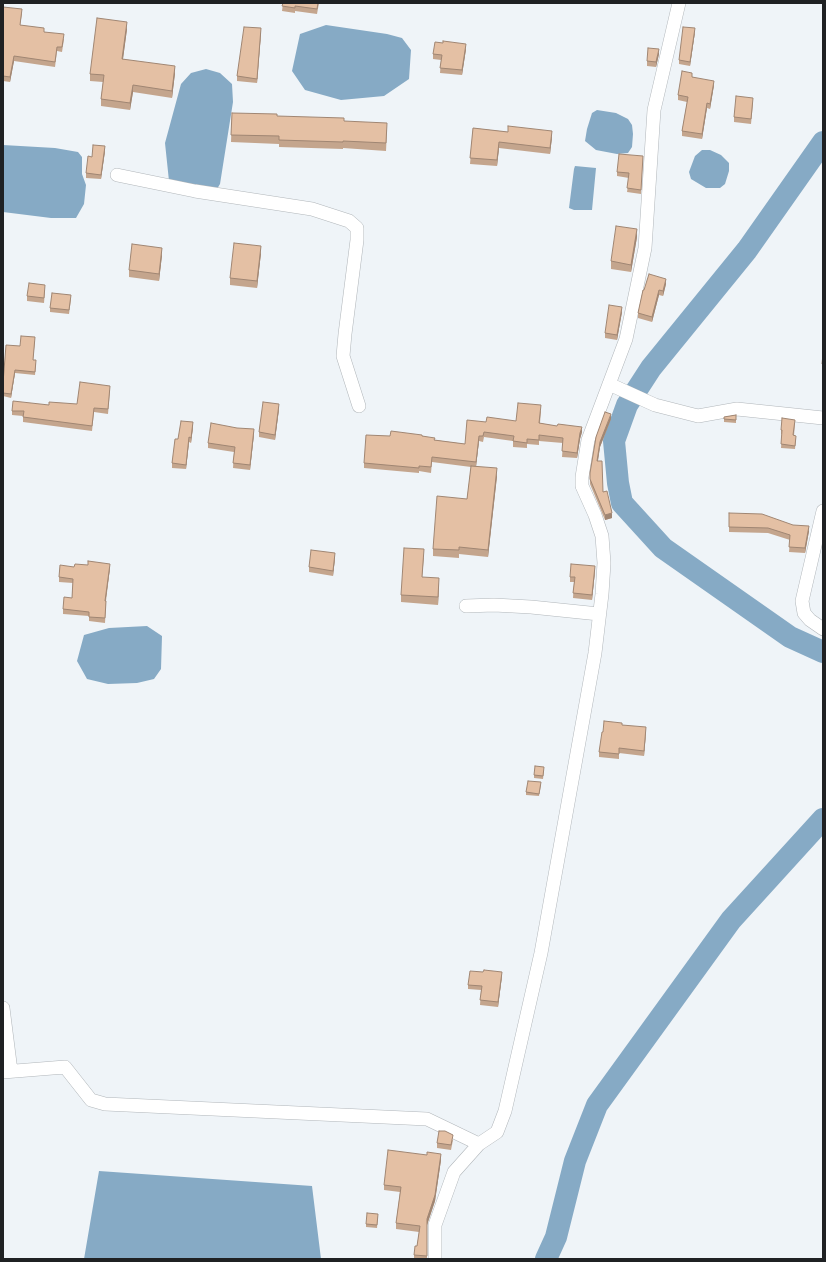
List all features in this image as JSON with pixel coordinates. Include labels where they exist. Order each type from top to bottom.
[{"type":"street","points":[[435,1259],[435,1225],[454,1172],[479,1144],[497,1132],[505,1111],[541,953],[595,653],[604,563],[602,536],[595,515],[582,486],[582,477],[588,440],[612,385],[626,339],[645,248],[654,110],[679,3]]},
{"type":"street","points":[[117,175],[195,191],[312,209],[349,220],[357,228],[357,240],[345,334],[344,356],[359,406]]},
{"type":"street","points":[[612,385],[655,405],[698,416],[737,409],[823,418]]},
{"type":"street","points":[[823,510],[802,601],[804,613],[810,620],[823,629]]},
{"type":"street","points":[[466,606],[494,605],[531,607],[599,614]]},
{"type":"street","points":[[3,1008],[7,1071],[65,1067],[91,1100],[105,1104],[428,1119],[479,1144]]},
{"type":"water","points":[[326,25],[387,34],[402,38],[411,50],[409,79],[384,96],[341,100],[305,90],[292,71],[300,34]]},
{"type":"water","points":[[206,69],[220,73],[232,84],[233,102],[220,184],[217,189],[169,181],[165,143],[181,84],[191,73]]},
{"type":"water","points":[[597,110],[616,113],[628,119],[632,125],[633,134],[632,147],[628,153],[617,154],[596,150],[585,141],[592,113]]},
{"type":"water","points":[[3,145],[55,148],[78,152],[82,157],[82,174],[86,185],[84,204],[76,218],[51,218],[3,212]]},
{"type":"water","points":[[702,150],[710,150],[721,155],[729,163],[729,171],[725,184],[720,188],[706,188],[691,179],[689,172],[695,156]]},
{"type":"water","points":[[575,166],[596,168],[592,210],[574,210],[569,208]]},
{"type":"water","points":[[147,626],[162,636],[161,669],[154,679],[137,683],[108,684],[87,679],[77,661],[84,635],[109,628]]},
{"type":"water","points":[[99,1171],[312,1186],[321,1259],[84,1259]]},
{"type":"building","points":[[283,3],[318,3],[317,9],[282,6]]},
{"type":"building","points":[[3,7],[22,9],[20,25],[44,28],[44,32],[64,34],[62,47],[57,47],[55,62],[14,56],[10,77],[3,76]]},
{"type":"building","points":[[97,18],[127,22],[122,59],[175,66],[172,91],[133,85],[130,103],[101,99],[104,75],[90,74]]},
{"type":"building","points":[[244,27],[261,28],[257,79],[237,76]]},
{"type":"building","points":[[683,27],[695,28],[690,62],[679,60]]},
{"type":"building","points":[[443,41],[466,44],[462,70],[440,68],[442,55],[433,54],[435,42],[443,43]]},
{"type":"building","points":[[648,48],[659,49],[656,62],[647,61]]},
{"type":"building","points":[[682,71],[692,73],[692,77],[714,81],[710,104],[707,103],[702,134],[682,131],[688,97],[678,95]]},
{"type":"building","points":[[736,96],[753,98],[751,119],[734,117]]},
{"type":"building","points":[[232,113],[344,118],[344,121],[387,123],[386,143],[279,140],[279,136],[231,135]]},
{"type":"building","points":[[508,126],[552,131],[550,148],[499,142],[497,160],[470,158],[473,128],[508,132]]},
{"type":"building","points":[[93,145],[105,146],[101,175],[86,173],[88,156],[92,157]]},
{"type":"building","points":[[619,154],[643,156],[641,190],[627,188],[629,173],[617,172]]},
{"type":"building","points":[[616,226],[637,229],[631,265],[611,261]]},
{"type":"building","points":[[234,243],[261,246],[257,281],[230,278]]},
{"type":"building","points":[[132,244],[162,248],[159,274],[129,270]]},
{"type":"building","points":[[649,274],[666,279],[663,291],[659,290],[652,317],[638,313],[643,290]]},
{"type":"building","points":[[29,283],[45,285],[44,298],[27,296]]},
{"type":"building","points":[[52,293],[71,295],[69,310],[50,308]]},
{"type":"building","points":[[609,305],[622,307],[617,335],[605,333]]},
{"type":"building","points":[[21,336],[35,337],[33,360],[36,360],[35,372],[15,370],[11,394],[3,393],[6,345],[20,346]]},
{"type":"building","points":[[80,382],[110,386],[108,409],[94,408],[92,426],[23,417],[24,411],[12,411],[13,401],[49,405],[49,402],[77,404]]},
{"type":"building","points":[[263,402],[279,404],[275,435],[259,432]]},
{"type":"building","points":[[518,403],[541,405],[539,423],[557,426],[558,424],[582,427],[577,453],[562,451],[563,438],[539,435],[539,440],[527,439],[527,443],[513,441],[514,436],[484,432],[483,436],[479,436],[476,462],[432,457],[431,467],[419,466],[419,468],[364,463],[366,435],[390,436],[391,431],[422,435],[435,438],[434,440],[465,444],[467,420],[486,422],[487,417],[516,421]]},
{"type":"building","points":[[605,412],[611,414],[600,442],[597,461],[602,461],[603,492],[607,491],[612,513],[605,515],[590,479],[590,473],[596,437]]},
{"type":"building","points":[[736,415],[736,420],[724,419],[724,417]]},
{"type":"building","points":[[782,418],[795,420],[793,435],[796,436],[795,446],[781,444]]},
{"type":"building","points":[[181,421],[193,422],[191,438],[189,437],[186,465],[172,463],[175,439],[178,439]]},
{"type":"building","points":[[211,423],[237,428],[254,429],[250,465],[233,463],[235,447],[208,443]]},
{"type":"building","points":[[471,466],[497,468],[488,550],[459,547],[459,550],[433,549],[437,496],[467,499]]},
{"type":"building","points":[[729,513],[762,514],[793,525],[809,526],[805,548],[789,547],[790,535],[768,528],[729,527]]},
{"type":"building","points":[[404,548],[424,549],[422,577],[439,578],[438,597],[401,595]]},
{"type":"building","points":[[311,550],[335,553],[333,571],[309,567]]},
{"type":"building","points":[[88,561],[110,564],[105,601],[105,618],[89,617],[89,612],[63,609],[64,597],[72,598],[73,579],[59,577],[60,565],[74,567],[75,564],[88,565]]},
{"type":"building","points":[[571,564],[595,566],[592,595],[573,593],[575,577],[570,577]]},
{"type":"building","points":[[604,721],[622,723],[622,725],[646,727],[644,751],[619,748],[619,754],[599,752]]},
{"type":"building","points":[[535,766],[544,767],[543,776],[534,775]]},
{"type":"building","points":[[528,781],[541,782],[539,794],[526,792]]},
{"type":"building","points":[[484,970],[502,972],[498,1002],[480,1000],[482,986],[468,985],[470,971],[483,972]]},
{"type":"building","points":[[439,1131],[445,1131],[453,1135],[451,1145],[437,1143]]},
{"type":"building","points":[[388,1150],[427,1155],[427,1152],[441,1154],[435,1195],[427,1219],[427,1256],[414,1255],[420,1226],[396,1223],[401,1187],[384,1185]]},
{"type":"building","points":[[367,1213],[378,1214],[377,1225],[366,1224]]},
{"type":"waterway","points":[[823,142],[747,250],[651,368],[627,405],[614,441],[618,483],[622,503],[663,548],[790,637],[823,652]]},
{"type":"waterway","points":[[546,1259],[556,1237],[575,1161],[597,1105],[731,920],[823,819]]}]
